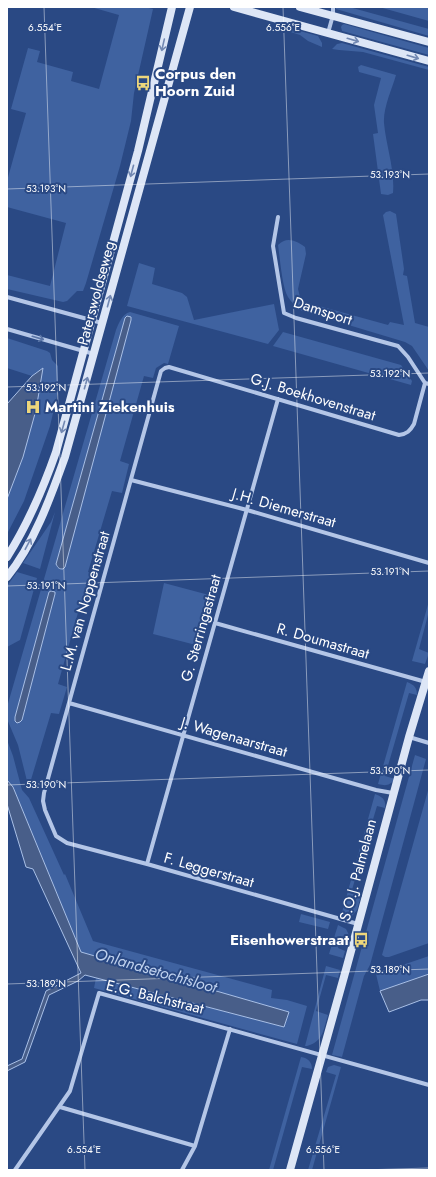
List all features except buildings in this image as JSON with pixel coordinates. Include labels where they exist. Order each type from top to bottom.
[{"type":"main road","name":"Paterswoldseweg","points":[[7,557],[25,525],[47,478],[65,422],[138,150],[172,7]]},
{"type":"main road","name":"Paterswoldseweg","points":[[7,577],[15,568],[36,528],[65,457],[190,7]]},
{"type":"main road","points":[[234,7],[429,61]]},
{"type":"main road","points":[[300,7],[333,11],[429,42]]},
{"type":"main road","name":"S.O.J. Palmelaan","points":[[290,1170],[393,793],[429,671]]},
{"type":"street","points":[[328,33],[333,11]]},
{"type":"street","name":"Damsport","points":[[278,217],[273,246],[284,313],[296,318],[398,346],[408,357],[427,384]]},
{"type":"street","points":[[7,297],[102,323]]},
{"type":"street","points":[[7,328],[94,354]]},
{"type":"street","name":"G.J. Boekhovenstraat","points":[[161,371],[169,367],[399,435],[406,434],[411,430],[427,384]]},
{"type":"street","name":"L.M. van Noppenstraat","points":[[56,836],[45,810],[43,801],[44,793],[161,371]]},
{"type":"street","name":"G. Sterringastraat","points":[[147,864],[278,399]]},
{"type":"street","name":"J.H. Diemerstraat","points":[[131,480],[247,510],[429,562]]},
{"type":"street","name":"R. Doumastraat","points":[[215,623],[426,682]]},
{"type":"street","name":"J. Wagenaarstraat","points":[[69,703],[376,790],[393,793]]},
{"type":"street","points":[[409,737],[429,743]]},
{"type":"street","name":"F. Leggerstraat","points":[[56,836],[67,843],[147,864],[358,924]]},
{"type":"street","name":"E.G. Balchstraat","points":[[15,1170],[70,1091],[99,992],[429,1085]]},
{"type":"street","points":[[182,1170],[195,1146],[230,1029]]},
{"type":"street","points":[[60,1107],[195,1146]]},
{"type":"shaded area","points":[[91,7],[144,7],[153,9],[134,93],[131,121],[120,166],[86,283],[83,291],[77,291],[67,301],[63,302],[7,289],[7,275],[50,286],[66,223],[7,207],[7,181],[26,113],[11,109],[28,48],[40,51],[37,62],[73,72],[71,81],[99,89],[119,15]]},
{"type":"shaded area","points":[[336,7],[349,7],[429,29],[429,36],[336,9]]},
{"type":"shaded area","points":[[379,7],[429,7],[429,21]]},
{"type":"shaded area","points":[[344,24],[429,48],[429,55],[342,31],[341,27]]},
{"type":"shaded area","points":[[282,26],[318,36],[322,43],[322,47],[308,41],[300,35],[281,29]]},
{"type":"shaded area","points":[[342,43],[429,67],[429,70],[363,52],[332,49],[337,44]]},
{"type":"shaded area","points":[[361,65],[396,75],[386,105],[384,117],[385,132],[393,175],[393,193],[388,195],[381,194],[373,134],[378,133],[374,105],[381,78],[359,72],[358,67]]},
{"type":"shaded area","points":[[390,211],[396,214],[404,269],[403,275],[407,276],[415,323],[429,327],[429,371],[412,346],[405,342],[302,311],[294,305],[288,297],[284,286],[278,245],[281,242],[292,240],[305,247],[306,254],[298,289],[301,301],[388,325],[390,322],[404,325],[383,215]]},
{"type":"shaded area","points":[[139,263],[155,268],[152,284],[182,293],[187,297],[194,320],[274,304],[279,330],[268,344],[127,306]]},
{"type":"shaded area","points":[[130,312],[179,326],[168,364],[164,363],[156,368],[153,378],[144,376],[120,461],[129,464],[122,493],[112,491],[88,572],[98,575],[90,605],[81,602],[58,684],[67,687],[59,714],[51,713],[30,783],[28,783],[18,745],[7,719],[7,707],[116,330],[121,319]],"holes":[[[125,318],[63,569],[60,569],[56,564]],[[49,592],[55,592],[55,594],[22,720],[15,717]]]},
{"type":"shaded area","points":[[127,316],[131,317],[131,320],[65,567],[60,569],[56,564],[125,318]]},
{"type":"shaded area","points":[[283,332],[401,365],[412,381],[411,385],[273,346]]},
{"type":"shaded area","points":[[7,338],[50,353],[52,360],[58,366],[58,392],[50,426],[24,501],[7,534],[7,499],[23,457],[42,369],[32,376],[7,368]]},
{"type":"shaded area","points":[[43,368],[36,410],[23,457],[7,499],[7,404],[32,376]]},
{"type":"shaded area","points":[[55,512],[40,569],[23,563],[51,522]]},
{"type":"shaded area","points":[[17,572],[37,578],[20,640],[7,647],[7,586]]},
{"type":"shaded area","points":[[164,583],[209,595],[196,645],[153,634]]},
{"type":"shaded area","points":[[49,592],[55,592],[55,594],[22,720],[17,723],[15,721],[15,717]]},
{"type":"shaded area","points":[[429,601],[429,611],[419,649],[429,653],[425,664],[412,661]]},
{"type":"shaded area","points":[[407,682],[415,687],[417,695],[409,693],[385,776],[395,779],[387,785],[378,784]]},
{"type":"shaded area","points":[[7,740],[22,790],[29,798],[64,875],[65,874],[93,941],[272,990],[271,998],[287,1000],[307,1006],[297,1044],[94,988],[96,978],[284,1027],[289,1012],[81,952],[13,787],[7,780]]},
{"type":"shaded area","points":[[415,755],[426,759],[370,965],[364,976],[342,1057],[332,1055]]},
{"type":"shaded area","points":[[7,780],[13,787],[81,952],[289,1012],[284,1027],[85,975],[78,981],[49,995],[25,1062],[7,1071],[7,1066],[22,1059],[46,991],[81,973],[33,869],[26,867],[7,804]]},
{"type":"shaded area","points":[[429,787],[429,943],[389,957],[385,957],[382,955]]},
{"type":"shaded area","points":[[375,794],[383,799],[385,808],[377,806],[351,893],[361,896],[357,910],[352,916],[341,916]]},
{"type":"shaded area","points":[[301,914],[330,922],[328,929],[299,922]]},
{"type":"shaded area","points":[[338,925],[346,929],[349,935],[348,939],[340,937],[338,948],[345,951],[343,958],[329,954]]},
{"type":"shaded area","points":[[429,956],[429,974],[380,991],[376,974]]},
{"type":"shaded area","points":[[326,966],[340,970],[338,978],[326,975],[316,1011],[328,1015],[324,1030],[317,1041],[313,1044],[305,1046]]},
{"type":"shaded area","points":[[429,974],[429,1000],[421,1000],[389,1012],[380,991]]},
{"type":"shaded area","points":[[301,1057],[306,1058],[309,1061],[312,1069],[302,1067],[273,1170],[269,1170]]},
{"type":"shaded area","points":[[334,1065],[341,1067],[312,1170],[308,1170],[336,1075],[326,1072],[328,1067]]},
{"type":"place","name":"Corpus den Hoorn Zuid","points":[[143,83]]},
{"type":"place","name":"Martini Ziekenhuis","points":[[33,407]]},
{"type":"place","name":"Eisenhowerstraat","points":[[361,940]]},
{"type":"water label","name":"Onlandsetochtsloot","points":[[156,970]]}]
